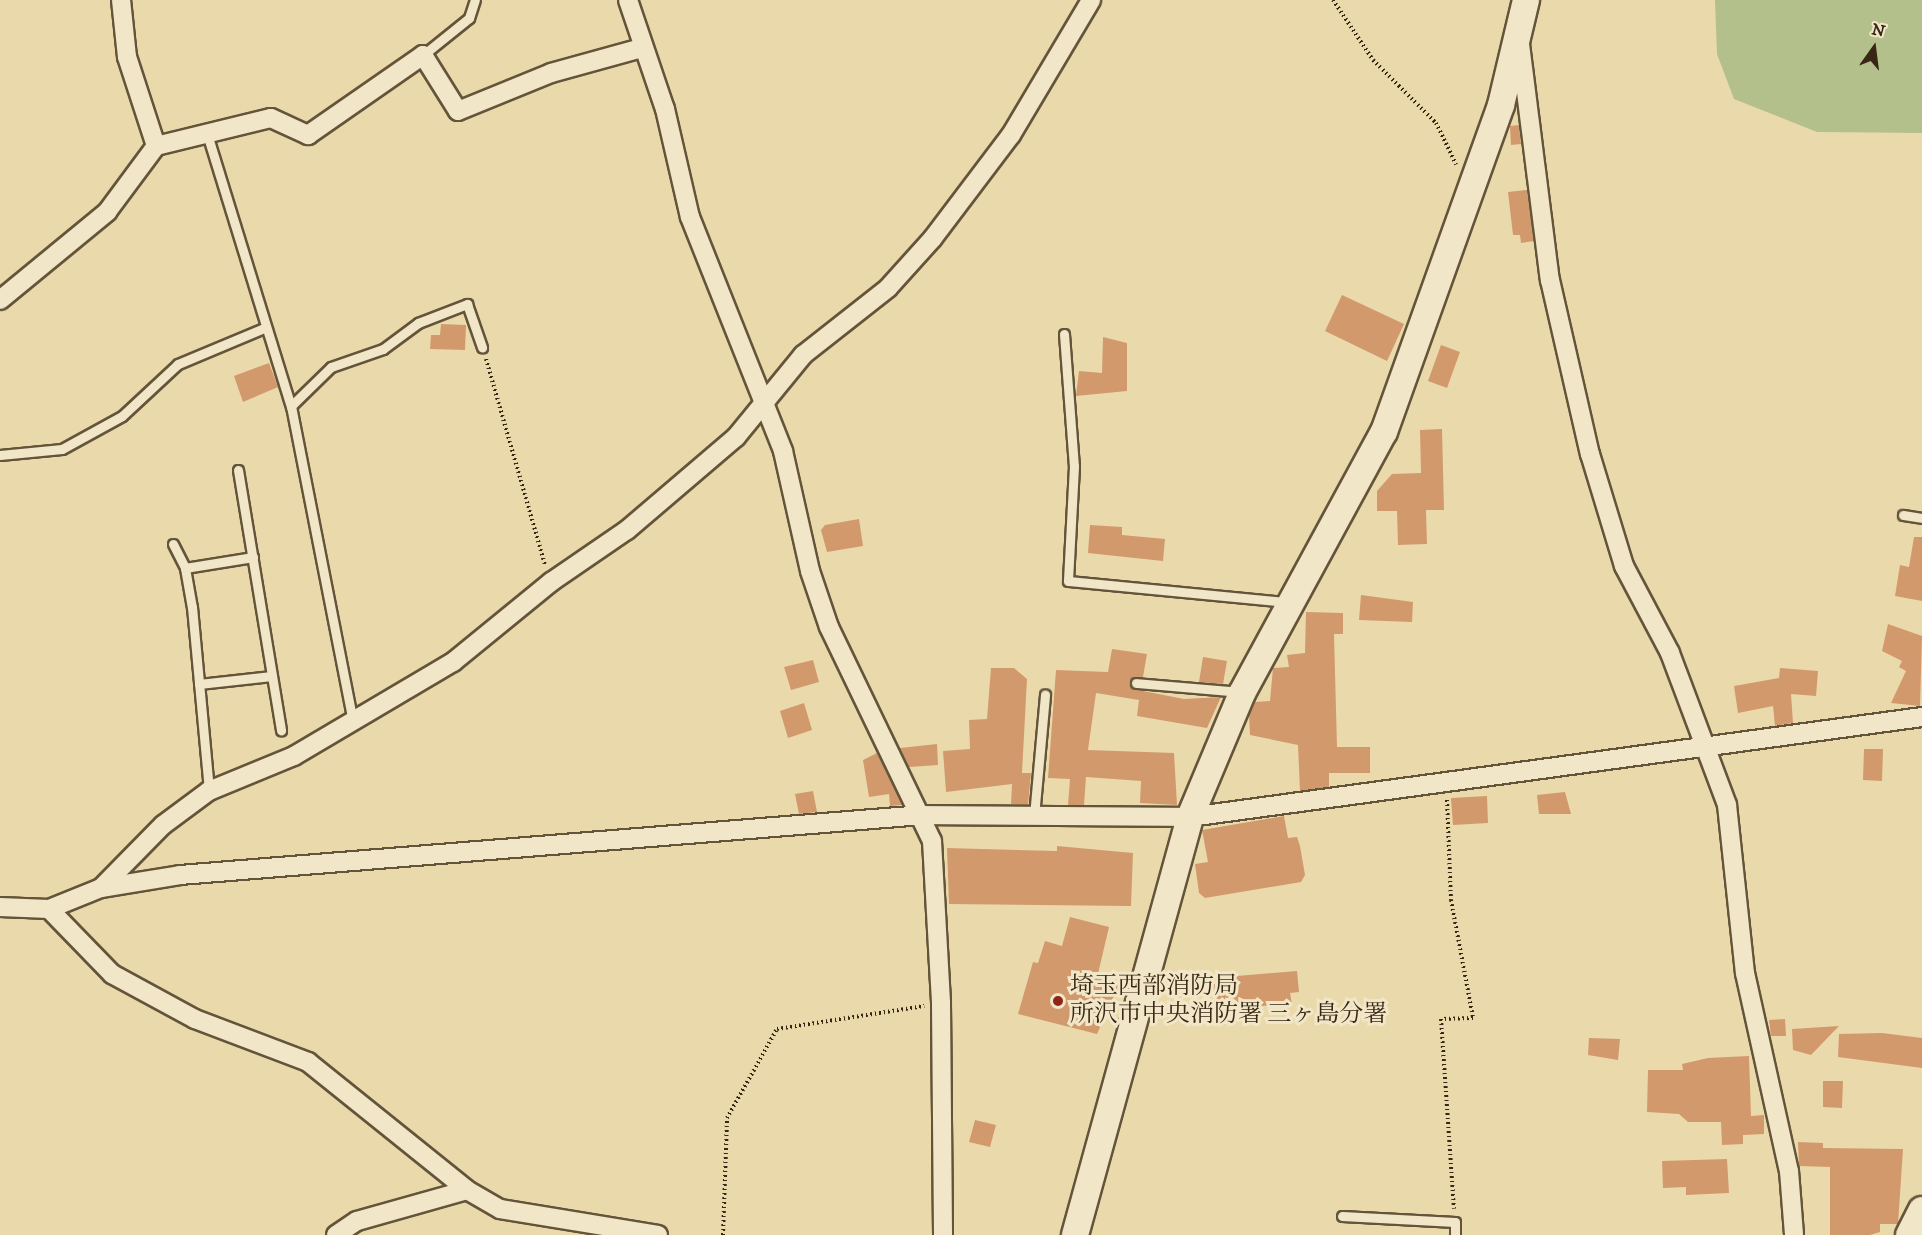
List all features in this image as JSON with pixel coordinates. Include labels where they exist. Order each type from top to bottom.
[{"type":"street","points":[[121,0],[128,57],[156,146]]},
{"type":"street","points":[[628,0],[642,48],[665,109],[690,217],[783,451],[810,571],[830,627],[852,682],[923,815],[932,841],[941,1004],[943,1235]]},
{"type":"street","points":[[100,888],[163,825],[209,791],[354,724],[453,662],[550,582],[627,530],[765,408],[803,355],[888,288],[933,237],[1011,135],[1091,0]]},
{"type":"street","points":[[1075,1235],[1190,817],[1242,693],[1384,432],[1471,194],[1519,39],[1526,0]]},
{"type":"street","points":[[1519,39],[1550,280],[1590,454],[1624,566],[1670,654],[1707,745],[1727,805],[1745,974],[1789,1171],[1794,1235]]},
{"type":"street","points":[[0,300],[106,212],[156,146],[208,136],[271,118],[308,135],[423,55],[458,111],[551,73],[642,48]]},
{"type":"street","points":[[0,907],[49,909],[100,888],[191,874],[923,815],[1190,817],[1447,786],[1707,745],[1922,717]]},
{"type":"street","points":[[49,909],[112,974],[195,1019],[308,1062],[467,1190],[500,1209],[541,1220],[658,1235]]},
{"type":"street","points":[[336,1235],[357,1221],[467,1190]]},
{"type":"street","points":[[1909,1235],[1922,1210]]},
{"type":"lane","points":[[423,55],[470,18],[475,0]]},
{"type":"lane","points":[[208,136],[264,328],[291,406],[354,724]]},
{"type":"lane","points":[[291,406],[331,367],[383,350],[418,323],[467,304],[482,347]]},
{"type":"lane","points":[[0,455],[62,449],[122,416],[178,364],[264,328]]},
{"type":"lane","points":[[1064,334],[1074,466],[1068,581],[1290,602]]},
{"type":"lane","points":[[238,470],[281,730]]},
{"type":"lane","points":[[1903,515],[1922,518]]},
{"type":"lane","points":[[173,544],[185,568],[209,791]]},
{"type":"lane","points":[[185,568],[253,557]]},
{"type":"lane","points":[[199,684],[272,676]]},
{"type":"lane","points":[[1136,683],[1242,693]]},
{"type":"lane","points":[[1034,816],[1045,694]]},
{"type":"lane","points":[[1342,1216],[1455,1222],[1455,1235]]},
{"type":"path","points":[[1333,0],[1373,60],[1436,123],[1471,194]]},
{"type":"path","points":[[482,347],[550,582]]},
{"type":"path","points":[[1447,786],[1451,900],[1473,1018],[1441,1019],[1455,1222]]},
{"type":"path","points":[[723,1235],[727,1118],[777,1029],[941,1004]]},
{"type":"green space","points":[[1715,0],[1922,0],[1922,133],[1817,132],[1734,99],[1717,54]]},
{"type":"building","points":[[1519,125],[1521,144],[1511,145],[1510,126]]},
{"type":"building","points":[[1527,190],[1534,241],[1521,243],[1520,235],[1513,235],[1508,192]]},
{"type":"building","points":[[1342,295],[1404,324],[1387,361],[1325,331]]},
{"type":"building","points":[[441,324],[466,325],[465,350],[430,349],[431,335],[440,335]]},
{"type":"building","points":[[1103,337],[1127,343],[1127,391],[1076,396],[1079,371],[1102,373]]},
{"type":"building","points":[[1441,345],[1460,352],[1447,388],[1428,381]]},
{"type":"building","points":[[269,363],[278,387],[243,402],[234,376]]},
{"type":"building","points":[[1442,429],[1444,510],[1426,510],[1427,544],[1398,545],[1397,511],[1377,511],[1377,491],[1392,474],[1421,473],[1420,430]]},
{"type":"building","points":[[859,519],[863,546],[827,552],[821,530],[825,525]]},
{"type":"building","points":[[1090,525],[1122,527],[1122,535],[1165,539],[1163,561],[1088,553]]},
{"type":"building","points":[[1914,537],[1922,537],[1922,601],[1895,596],[1900,565],[1909,567]]},
{"type":"building","points":[[1361,595],[1413,602],[1412,622],[1359,620]]},
{"type":"building","points":[[1306,612],[1343,613],[1343,634],[1334,634],[1337,747],[1370,747],[1370,773],[1329,773],[1329,787],[1300,791],[1298,745],[1250,735],[1249,715],[1255,702],[1270,701],[1273,668],[1289,667],[1287,655],[1305,653]]},
{"type":"building","points":[[1888,624],[1922,636],[1920,706],[1891,703],[1906,671],[1899,667],[1902,661],[1882,651]]},
{"type":"building","points":[[1112,649],[1147,654],[1143,677],[1130,680],[1133,689],[1184,699],[1221,697],[1207,728],[1137,716],[1139,700],[1096,693],[1088,750],[1174,753],[1177,805],[1140,803],[1141,781],[1086,777],[1084,805],[1068,805],[1070,779],[1048,778],[1056,670],[1108,672]]},
{"type":"building","points":[[1203,657],[1227,661],[1223,684],[1199,682]]},
{"type":"building","points":[[813,660],[819,682],[791,690],[784,667]]},
{"type":"building","points":[[991,668],[1014,668],[1027,679],[1022,773],[1031,773],[1028,805],[1011,804],[1012,784],[946,792],[943,751],[970,749],[969,720],[987,719]]},
{"type":"building","points":[[1780,668],[1818,671],[1816,696],[1791,694],[1793,723],[1775,726],[1773,706],[1738,713],[1734,686],[1779,678]]},
{"type":"building","points":[[804,703],[812,730],[788,738],[780,711]]},
{"type":"building","points":[[937,744],[938,765],[909,767],[900,748]]},
{"type":"building","points":[[1864,749],[1883,749],[1882,781],[1863,780]]},
{"type":"building","points":[[877,753],[902,805],[890,806],[889,794],[869,797],[863,760]]},
{"type":"building","points":[[813,791],[817,812],[799,814],[795,794]]},
{"type":"building","points":[[1565,792],[1571,814],[1539,814],[1537,795]]},
{"type":"building","points":[[1487,796],[1488,823],[1453,825],[1451,798]]},
{"type":"building","points":[[1284,816],[1288,838],[1297,837],[1300,846],[1305,875],[1301,882],[1205,898],[1199,893],[1195,864],[1208,862],[1202,830]]},
{"type":"building","points":[[1057,846],[1133,853],[1131,906],[949,904],[947,848],[1057,851]]},
{"type":"building","points":[[1070,917],[1109,927],[1097,978],[1119,985],[1097,1034],[1018,1014],[1033,962],[1038,963],[1045,941],[1062,946]]},
{"type":"building","points":[[1297,971],[1299,992],[1290,993],[1292,1004],[1215,1009],[1213,978]]},
{"type":"building","points":[[1785,1019],[1786,1036],[1771,1036],[1769,1020]]},
{"type":"building","points":[[1839,1026],[1811,1055],[1793,1050],[1792,1029]]},
{"type":"building","points":[[1882,1033],[1922,1038],[1922,1068],[1838,1057],[1839,1034]]},
{"type":"building","points":[[1589,1038],[1620,1039],[1618,1060],[1588,1055]]},
{"type":"building","points":[[1749,1056],[1751,1116],[1764,1115],[1764,1134],[1743,1135],[1743,1144],[1722,1145],[1721,1122],[1688,1122],[1679,1114],[1647,1112],[1648,1070],[1683,1070],[1682,1064],[1708,1058]]},
{"type":"building","points":[[1823,1081],[1843,1081],[1842,1108],[1823,1107]]},
{"type":"building","points":[[975,1120],[996,1125],[990,1147],[969,1142]]},
{"type":"building","points":[[1798,1142],[1823,1143],[1823,1148],[1903,1149],[1898,1224],[1880,1224],[1880,1232],[1870,1235],[1830,1235],[1830,1167],[1799,1166]]},
{"type":"building","points":[[1727,1159],[1729,1193],[1686,1195],[1686,1187],[1663,1188],[1662,1161]]},
{"type":"place","name":"埼玉西部消防局 所沢市中央消防署 三ヶ島分署","points":[[1058,1001]]}]
